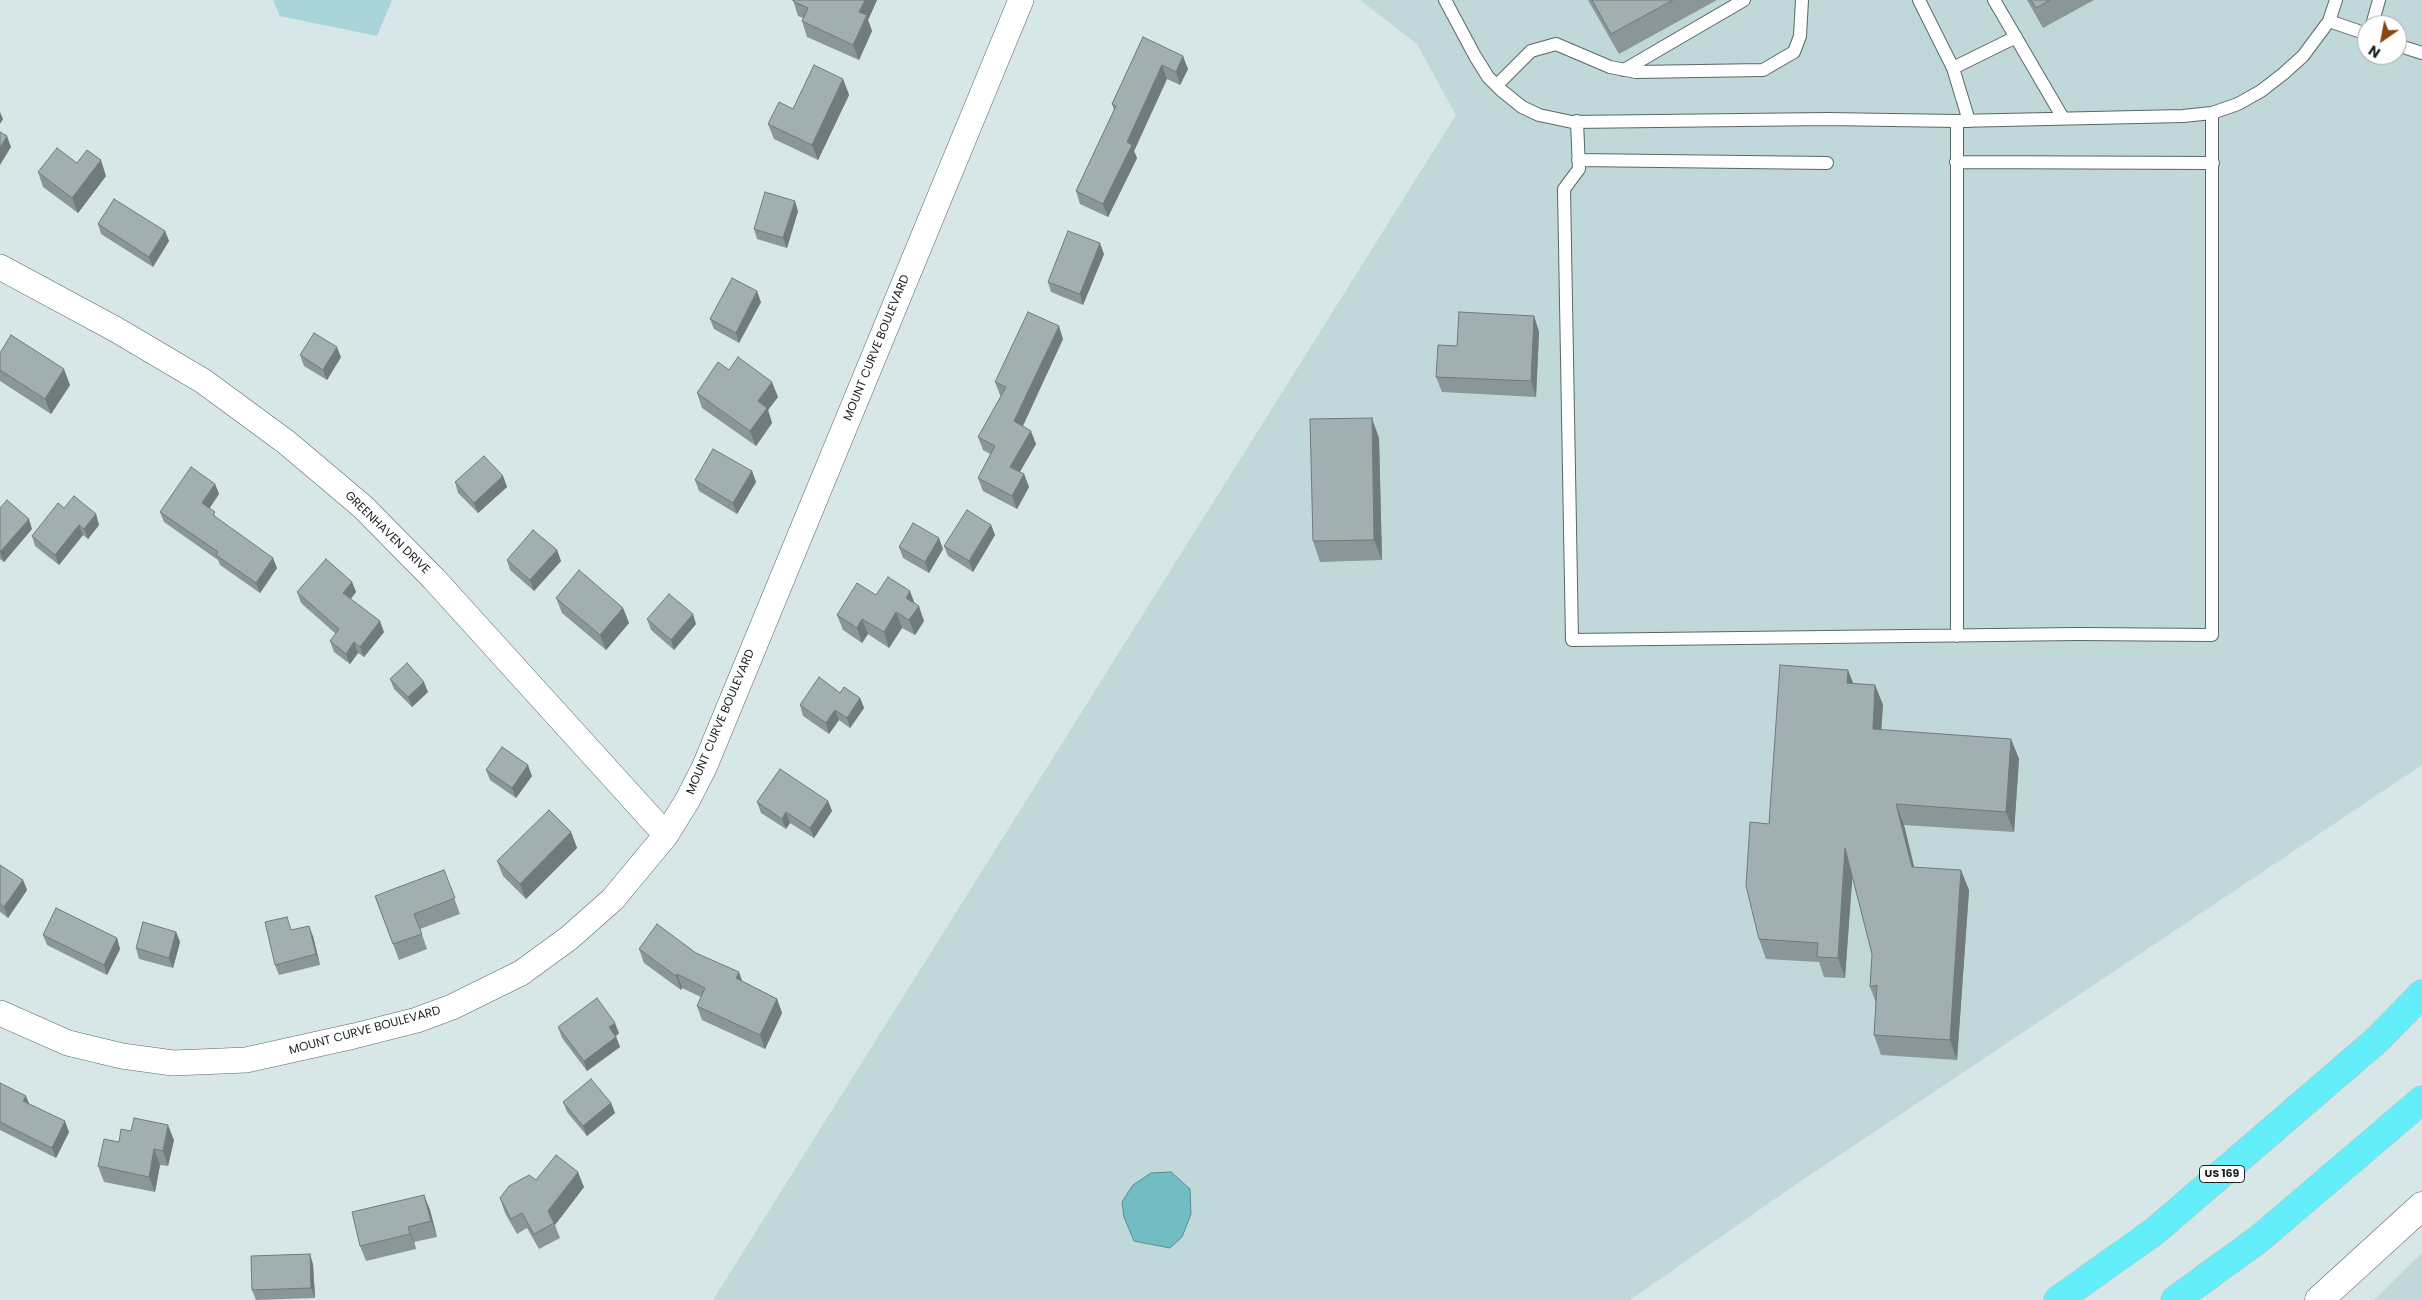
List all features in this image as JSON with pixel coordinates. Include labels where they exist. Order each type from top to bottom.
[{"type":"highway","points":[[2378,1038],[2422,986]]},
{"type":"highway","name":"US 169","points":[[2058,1300],[2155,1231],[2378,1038],[2422,994]]},
{"type":"highway","points":[[2175,1300],[2259,1239],[2422,1100]]},
{"type":"street","name":"MOUNT CURVE BOULEVARD","points":[[0,1012],[13,1020],[68,1043],[122,1056],[174,1063],[246,1060],[418,1020],[452,1007],[521,973],[569,938],[613,899],[666,835],[704,768],[1021,0]]},
{"type":"street","name":"GREENHAVEN DRIVE","points":[[0,267],[115,329],[203,381],[286,442],[364,507],[434,579],[666,835]]},
{"type":"street","points":[[2319,1300],[2422,1206]]},
{"type":"lane","points":[[1444,0],[1475,56],[1497,85],[1522,107],[1539,115],[1577,122],[1827,119],[1963,121],[2183,116],[2212,113],[2238,104],[2261,91],[2303,56],[2329,21],[2336,0]]},
{"type":"lane","points":[[1624,70],[1744,0]]},
{"type":"lane","points":[[1497,85],[1531,51],[1556,44],[1610,67],[1636,72],[1763,70],[1794,52],[1800,36],[1802,0]]},
{"type":"lane","points":[[1919,0],[1952,68],[1963,121],[1956,162],[1957,636]]},
{"type":"lane","points":[[1994,0],[2063,118]]},
{"type":"lane","points":[[2375,15],[2379,0]]},
{"type":"lane","points":[[2329,21],[2357,31]]},
{"type":"lane","points":[[1952,68],[2016,37]]},
{"type":"lane","points":[[2407,48],[2422,53]]},
{"type":"lane","points":[[1577,122],[1579,169],[1564,189],[1572,640],[2212,634],[2212,113]]},
{"type":"lane","points":[[1578,160],[1827,163]]},
{"type":"lane","points":[[1956,162],[2213,163]]},
{"type":"shaded area","points":[[273,0],[392,0],[377,36],[280,16]]},
{"type":"shaded area","points":[[1360,0],[2422,0],[2422,765],[1795,1185],[1630,1300],[713,1300],[1456,115],[1417,44]]},
{"type":"shaded area","points":[[1171,1172],[1190,1189],[1191,1214],[1182,1237],[1170,1248],[1134,1241],[1124,1217],[1122,1202],[1133,1185],[1151,1173]]},
{"type":"shaded area","points":[[2422,1253],[2422,1300],[2374,1300]]},
{"type":"building","points":[[793,0],[865,0],[859,12],[867,15],[853,45],[802,21],[808,8]]},
{"type":"building","points":[[1592,0],[1673,0],[1611,34]]},
{"type":"building","points":[[2031,0],[2050,0],[2036,8]]},
{"type":"building","points":[[1143,37],[1183,56],[1176,72],[1162,65],[1127,142],[1132,145],[1103,204],[1076,191],[1116,106],[1112,104]]},
{"type":"building","points":[[814,65],[843,79],[812,145],[768,124],[779,102],[793,109]]},
{"type":"building","points":[[0,132],[7,136],[0,148]]},
{"type":"building","points":[[57,148],[77,163],[87,150],[101,160],[72,198],[38,172]]},
{"type":"building","points":[[765,192],[795,201],[783,238],[754,229]]},
{"type":"building","points":[[114,199],[165,231],[149,257],[98,224]]},
{"type":"building","points":[[1068,231],[1100,243],[1080,294],[1048,282]]},
{"type":"building","points":[[732,278],[757,291],[736,333],[710,319]]},
{"type":"building","points":[[1028,312],[1059,326],[1014,421],[1031,431],[1010,467],[1024,474],[1012,496],[978,478],[995,446],[978,437],[1006,387],[995,382]]},
{"type":"building","points":[[1459,312],[1534,316],[1531,381],[1436,377],[1438,345],[1457,346]]},
{"type":"building","points":[[314,333],[337,347],[323,370],[300,355]]},
{"type":"building","points":[[11,335],[64,369],[45,399],[0,370],[0,353]]},
{"type":"building","points":[[738,357],[772,382],[758,401],[767,408],[750,431],[697,393],[718,362],[729,370]]},
{"type":"building","points":[[1372,418],[1374,540],[1313,541],[1310,419]]},
{"type":"building","points":[[713,449],[752,471],[733,503],[695,480]]},
{"type":"building","points":[[484,456],[503,476],[474,503],[455,482]]},
{"type":"building","points":[[191,467],[215,484],[202,503],[215,512],[213,515],[273,558],[256,583],[216,555],[218,552],[160,512]]},
{"type":"building","points":[[74,496],[96,514],[84,529],[79,525],[55,555],[32,536],[58,503],[64,508]]},
{"type":"building","points":[[7,500],[29,519],[0,552],[0,508]]},
{"type":"building","points":[[967,510],[991,525],[969,561],[944,546]]},
{"type":"building","points":[[913,523],[939,538],[925,562],[899,547]]},
{"type":"building","points":[[533,530],[557,550],[530,580],[507,560]]},
{"type":"building","points":[[326,559],[352,582],[343,593],[380,621],[360,647],[354,642],[346,654],[330,641],[339,629],[297,592]]},
{"type":"building","points":[[579,570],[623,608],[600,635],[556,598]]},
{"type":"building","points":[[888,577],[910,591],[906,598],[919,606],[909,620],[896,612],[884,632],[862,619],[857,628],[837,615],[857,583],[876,595]]},
{"type":"building","points":[[669,594],[693,614],[671,640],[647,619]]},
{"type":"building","points":[[407,663],[424,682],[408,697],[390,679]]},
{"type":"building","points":[[1780,665],[1848,670],[1847,683],[1875,685],[1873,729],[2011,739],[2006,812],[1896,804],[1912,867],[1961,870],[1950,1040],[1874,1035],[1877,985],[1870,987],[1872,954],[1845,848],[1838,958],[1817,957],[1818,943],[1759,939],[1746,886],[1750,822],[1769,824]]},
{"type":"building","points":[[819,677],[840,693],[844,687],[860,698],[847,718],[835,710],[826,723],[800,705]]},
{"type":"building","points":[[502,747],[528,765],[512,788],[486,770]]},
{"type":"building","points":[[780,769],[828,801],[810,828],[786,812],[782,819],[757,802]]},
{"type":"building","points":[[549,810],[571,832],[520,884],[497,861]]},
{"type":"building","points":[[0,865],[23,880],[4,907],[0,904]]},
{"type":"building","points":[[444,870],[455,898],[414,914],[422,934],[393,944],[375,896]]},
{"type":"building","points":[[56,908],[117,938],[104,965],[43,935]]},
{"type":"building","points":[[287,917],[291,930],[309,926],[316,954],[275,965],[265,922]]},
{"type":"building","points":[[143,922],[176,932],[169,958],[136,948]]},
{"type":"building","points":[[657,924],[696,953],[739,972],[736,978],[777,999],[760,1035],[697,1006],[705,988],[677,974],[676,976],[639,949]]},
{"type":"building","points":[[597,998],[615,1023],[609,1027],[616,1037],[584,1061],[558,1027]]},
{"type":"building","points":[[591,1079],[611,1103],[583,1126],[563,1102]]},
{"type":"building","points":[[0,1083],[26,1096],[23,1101],[65,1121],[52,1148],[0,1122]]},
{"type":"building","points":[[134,1118],[168,1125],[163,1151],[154,1149],[149,1177],[98,1166],[104,1139],[119,1142],[121,1129],[131,1131]]},
{"type":"building","points":[[556,1155],[578,1172],[548,1211],[554,1223],[534,1234],[522,1213],[511,1219],[500,1198],[509,1186],[529,1175],[536,1180]]},
{"type":"building","points":[[424,1195],[431,1221],[408,1227],[410,1234],[360,1246],[352,1212]]},
{"type":"building","points":[[310,1254],[311,1288],[252,1290],[251,1256]]}]
